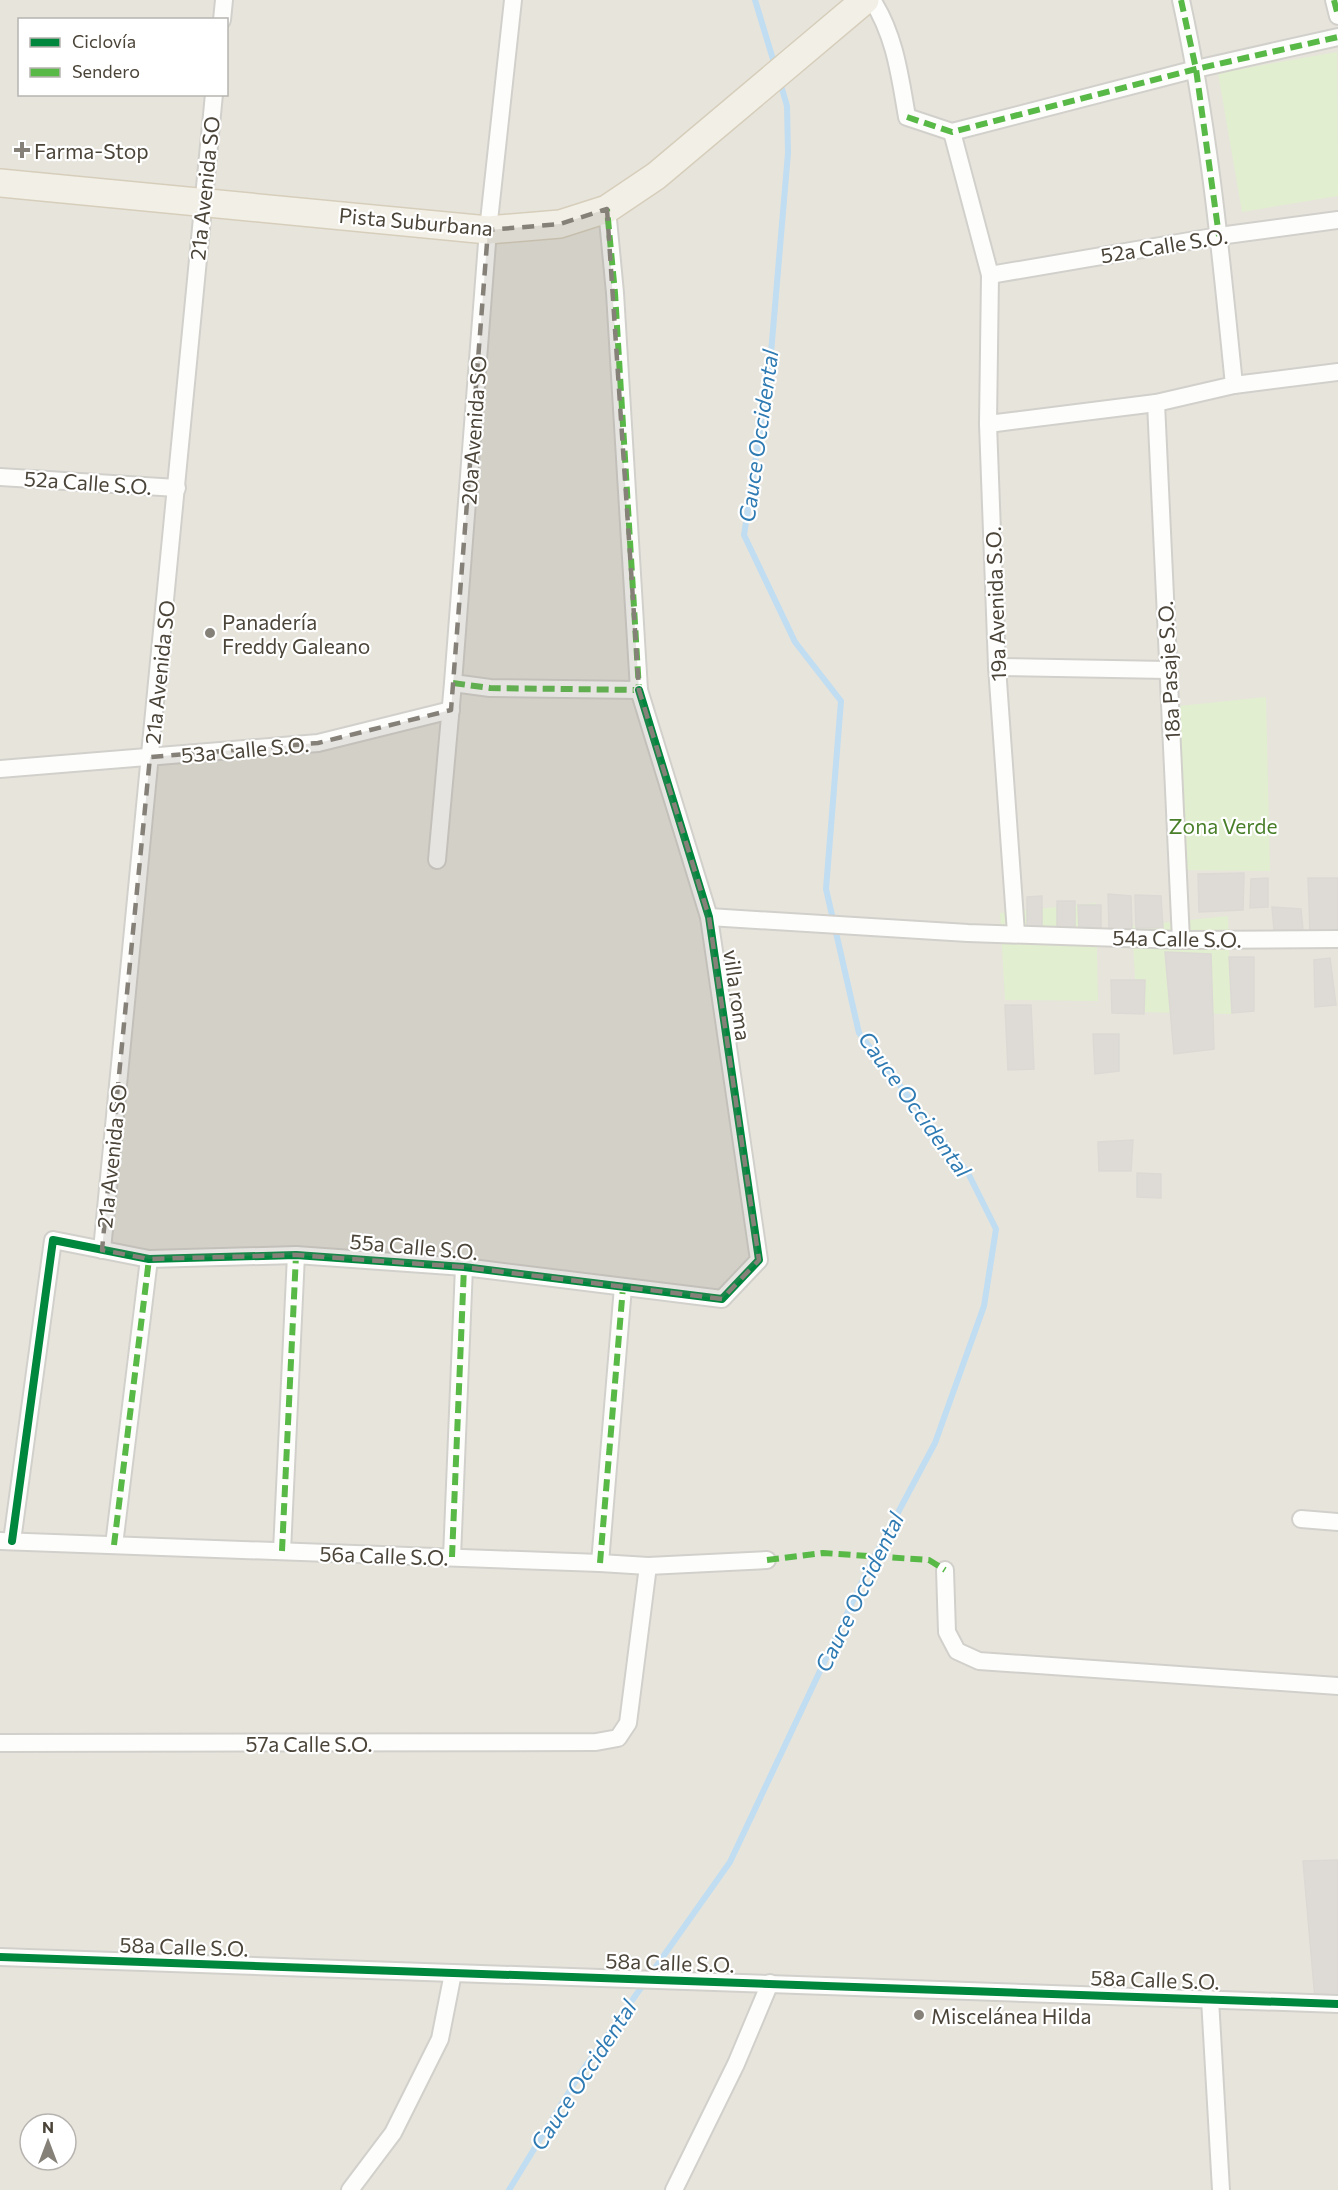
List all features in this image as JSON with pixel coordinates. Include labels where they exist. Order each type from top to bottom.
[{"type":"main road","name":"Pista Suburbana","points":[[0,183],[488,230],[560,224],[607,209],[656,176],[865,0]]},
{"type":"street","points":[[222,18],[224,0]]},
{"type":"street","name":"20a Avenida SO","points":[[437,860],[451,710],[488,230],[513,0]]},
{"type":"street","points":[[872,0],[884,17],[894,52],[907,117],[952,132],[1196,69],[1338,37]]},
{"type":"street","points":[[1181,0],[1196,69],[1219,236],[1234,385]]},
{"type":"street","points":[[1334,0],[1338,16]]},
{"type":"street","name":"21a Avenida SO","points":[[102,1250],[214,96]]},
{"type":"street","name":"19a Avenida S.O.","points":[[952,132],[990,275],[988,424],[997,667],[1016,933]]},
{"type":"street","name":"villa roma","points":[[607,209],[615,293],[639,690],[709,917],[759,1260],[722,1299]]},
{"type":"street","name":"52a Calle S.O.","points":[[990,275],[1219,236],[1338,220]]},
{"type":"street","points":[[988,424],[1156,402],[1234,385],[1338,372]]},
{"type":"street","name":"18a Pasaje S.O.","points":[[1156,402],[1181,940]]},
{"type":"street","name":"52a Calle S.O.","points":[[0,477],[177,488]]},
{"type":"street","points":[[997,667],[1167,670]]},
{"type":"street","points":[[453,683],[490,688],[639,690]]},
{"type":"street","name":"53a Calle S.O.","points":[[0,769],[318,743],[451,710]]},
{"type":"street","name":"villa roma","points":[[709,917],[867,928],[1016,933]]},
{"type":"street","name":"54a Calle S.O.","points":[[1016,933],[1181,940],[1338,939]]},
{"type":"street","name":"55a Calle S.O.","points":[[6,1541],[53,1240],[149,1259],[296,1255],[465,1267],[722,1299]]},
{"type":"street","points":[[282,1551],[296,1255]]},
{"type":"street","points":[[114,1545],[149,1259]]},
{"type":"street","points":[[452,1557],[465,1267]]},
{"type":"street","points":[[600,1563],[623,1287]]},
{"type":"street","points":[[1301,1519],[1338,1522]]},
{"type":"street","name":"56a Calle S.O.","points":[[6,1541],[648,1566],[767,1560]]},
{"type":"street","name":"57a Calle S.O.","points":[[0,1743],[596,1742],[618,1738],[628,1723],[648,1566]]},
{"type":"street","points":[[945,1570],[947,1632],[957,1651],[979,1661],[1338,1686]]},
{"type":"street","name":"58a Calle S.O.","points":[[0,1957],[1338,2004]]},
{"type":"street","points":[[350,2190],[393,2133],[440,2039],[453,1973]]},
{"type":"street","points":[[674,2190],[736,2064],[770,1983]]},
{"type":"street","points":[[1210,1999],[1221,2190]]},
{"type":"highlighted area","points":[[607,209],[639,690],[709,917],[759,1260],[722,1299],[464,1267],[296,1255],[149,1259],[102,1250],[150,757],[318,743],[451,710],[488,230],[560,224]]},
{"type":"shaded area","points":[[0,0],[1338,0],[1338,2190],[0,2190]]},
{"type":"green space","points":[[1337,52],[1338,196],[1242,212],[1218,73]]},
{"type":"green space","name":"Zona Verde","points":[[1266,697],[1270,871],[1176,870],[1169,707]]},
{"type":"green space","points":[[1096,903],[1098,1001],[1005,1000],[1000,913]]},
{"type":"green space","points":[[1228,916],[1231,1014],[1137,1012],[1132,926]]},
{"type":"building","points":[[1244,873],[1243,910],[1199,912],[1198,874]]},
{"type":"building","points":[[1268,878],[1268,907],[1250,908],[1251,879]]},
{"type":"building","points":[[1308,878],[1338,878],[1338,933],[1310,933]]},
{"type":"building","points":[[1108,894],[1131,896],[1132,929],[1109,929]]},
{"type":"building","points":[[1135,895],[1161,896],[1163,928],[1136,928]]},
{"type":"building","points":[[1042,896],[1042,929],[1027,929],[1027,897]]},
{"type":"building","points":[[1057,901],[1075,901],[1075,929],[1057,929]]},
{"type":"building","points":[[1078,905],[1101,905],[1101,931],[1079,931]]},
{"type":"building","points":[[1272,907],[1301,909],[1303,930],[1274,930]]},
{"type":"building","points":[[1165,952],[1211,954],[1214,1049],[1174,1054]]},
{"type":"building","points":[[1229,957],[1254,957],[1254,1011],[1232,1013]]},
{"type":"building","points":[[1330,958],[1336,1005],[1315,1007],[1314,960]]},
{"type":"building","points":[[1111,980],[1145,980],[1144,1014],[1112,1013]]},
{"type":"building","points":[[1005,1005],[1031,1005],[1034,1069],[1008,1070]]},
{"type":"building","points":[[1093,1034],[1119,1034],[1119,1071],[1095,1074]]},
{"type":"building","points":[[1133,1140],[1131,1171],[1099,1171],[1098,1142]]},
{"type":"building","points":[[1137,1173],[1161,1174],[1161,1198],[1137,1197]]},
{"type":"building","points":[[1338,1860],[1338,1999],[1315,1999],[1303,1861]]},
{"type":"waterway","name":"Cauce Occidental","points":[[755,0],[775,66]]},
{"type":"waterway","name":"Cauce Occidental","points":[[509,2190],[580,2074],[730,1862],[869,1567],[935,1443],[984,1306],[996,1229],[968,1173],[859,1033],[826,889],[841,701],[795,642],[744,535],[770,365],[788,153],[787,106],[780,82]]},
{"type":"marked path","points":[[1181,0],[1196,69],[1219,236]]},
{"type":"marked path","points":[[1334,0],[1338,16]]},
{"type":"marked path","points":[[907,117],[952,132],[1196,69],[1338,37]]},
{"type":"marked path","points":[[453,683],[490,688],[639,690],[615,293],[607,209]]},
{"type":"marked path","points":[[282,1551],[296,1255]]},
{"type":"marked path","points":[[114,1545],[149,1259]]},
{"type":"marked path","points":[[452,1557],[464,1267]]},
{"type":"marked path","points":[[600,1563],[623,1287]]},
{"type":"marked path","points":[[767,1560],[823,1553],[929,1560],[945,1570]]},
{"type":"cycle path","points":[[12,1541],[53,1240],[149,1259],[296,1255],[464,1267],[722,1299],[759,1260],[709,917],[639,690]]},
{"type":"cycle path","points":[[0,1957],[1338,2004]]},
{"type":"place","name":"Farma-Stop","points":[[22,150]]},
{"type":"place","name":"Panadería Freddy Galeano","points":[[210,633]]},
{"type":"place","name":"Miscelánea Hilda","points":[[919,2015]]}]
